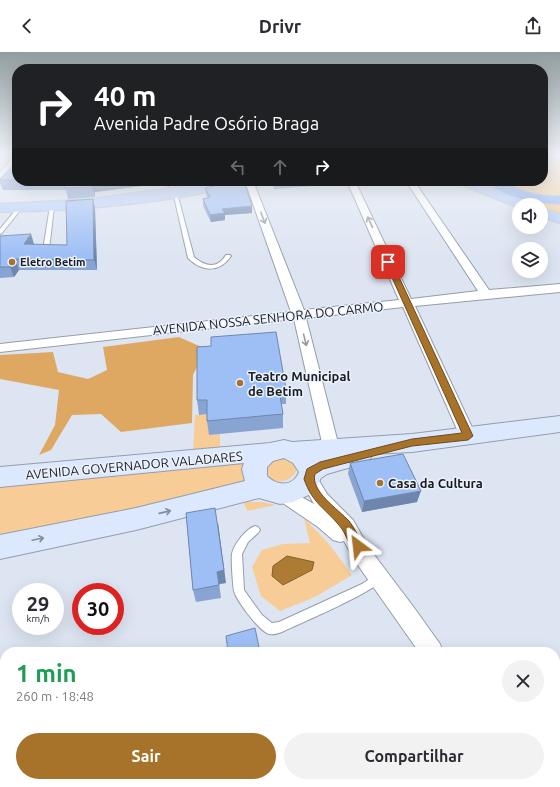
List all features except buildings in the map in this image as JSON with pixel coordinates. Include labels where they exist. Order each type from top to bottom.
[{"type":"highway","points":[[505,187],[522,194],[544,199],[560,200]]},
{"type":"main road","points":[[0,208],[52,207],[181,187]]},
{"type":"main road","points":[[479,187],[512,200]]},
{"type":"main road","points":[[0,199],[126,196]]},
{"type":"main road","points":[[548,215],[560,219]]},
{"type":"street","points":[[251,187],[298,315],[332,447]]},
{"type":"street","points":[[354,187],[468,436]]},
{"type":"street","points":[[414,187],[486,294]]},
{"type":"street","name":"AVENIDA NOSSA SENHORA DO CARMO","points":[[0,348],[486,294],[560,288]]},
{"type":"street","points":[[429,647],[380,576],[364,557],[326,521],[273,490],[255,477],[255,465],[258,460],[269,452],[276,450],[293,451],[332,447],[412,443],[560,424]]},
{"type":"street","points":[[0,547],[273,490],[299,489],[310,475],[320,466],[412,443]]},
{"type":"street","points":[[293,451],[304,457],[310,475],[312,488],[325,506],[345,525],[364,557]]},
{"type":"street","name":"AVENIDA GOVERNADOR VALADARES","points":[[0,477],[269,452]]},
{"type":"lane","points":[[174,188],[191,258],[199,265],[205,267],[214,266],[225,260],[228,256]]},
{"type":"lane","points":[[46,250],[52,207]]},
{"type":"lane","points":[[0,232],[20,208]]},
{"type":"lane","points":[[255,530],[244,539],[238,554],[239,590],[258,619],[270,629],[280,627],[358,590],[380,576]]},
{"type":"shaded area","points":[[486,187],[495,187],[538,198],[513,198]]},
{"type":"shaded area","points":[[514,187],[560,187],[560,196],[530,193]]},
{"type":"shaded area","points":[[548,200],[560,203],[560,216],[548,212]]},
{"type":"shaded area","points":[[179,337],[206,349],[193,375],[192,423],[121,432],[101,414],[72,415],[51,450],[39,455],[55,425],[59,390],[0,379],[0,355],[53,352],[58,372],[88,379],[107,370],[103,347]]},
{"type":"shaded area","points":[[209,414],[209,435],[220,434],[220,450],[193,452],[195,415]]},
{"type":"shaded area","points":[[282,456],[293,462],[296,468],[294,474],[289,479],[274,481],[268,475],[265,465]]},
{"type":"shaded area","points":[[254,457],[251,486],[0,545],[0,479]]},
{"type":"shaded area","points":[[244,502],[263,502],[276,505],[247,511]]},
{"type":"shaded area","points":[[304,518],[329,544],[352,575],[315,597],[280,611],[261,596],[252,567],[262,550],[283,544],[310,543]]},
{"type":"shaded area","points":[[287,556],[314,562],[312,570],[283,585],[272,576],[273,566]]},
{"type":"place","name":"Eletro Betim","points":[[12,262]]},
{"type":"place","name":"Teatro Municipal de Betim","points":[[240,383]]},
{"type":"place","name":"Casa da Cultura","points":[[380,483]]},
{"type":"route","points":[[358,546],[345,525],[325,506],[312,488],[309,479],[310,473],[320,466],[412,443],[468,436],[388,262]]}]
